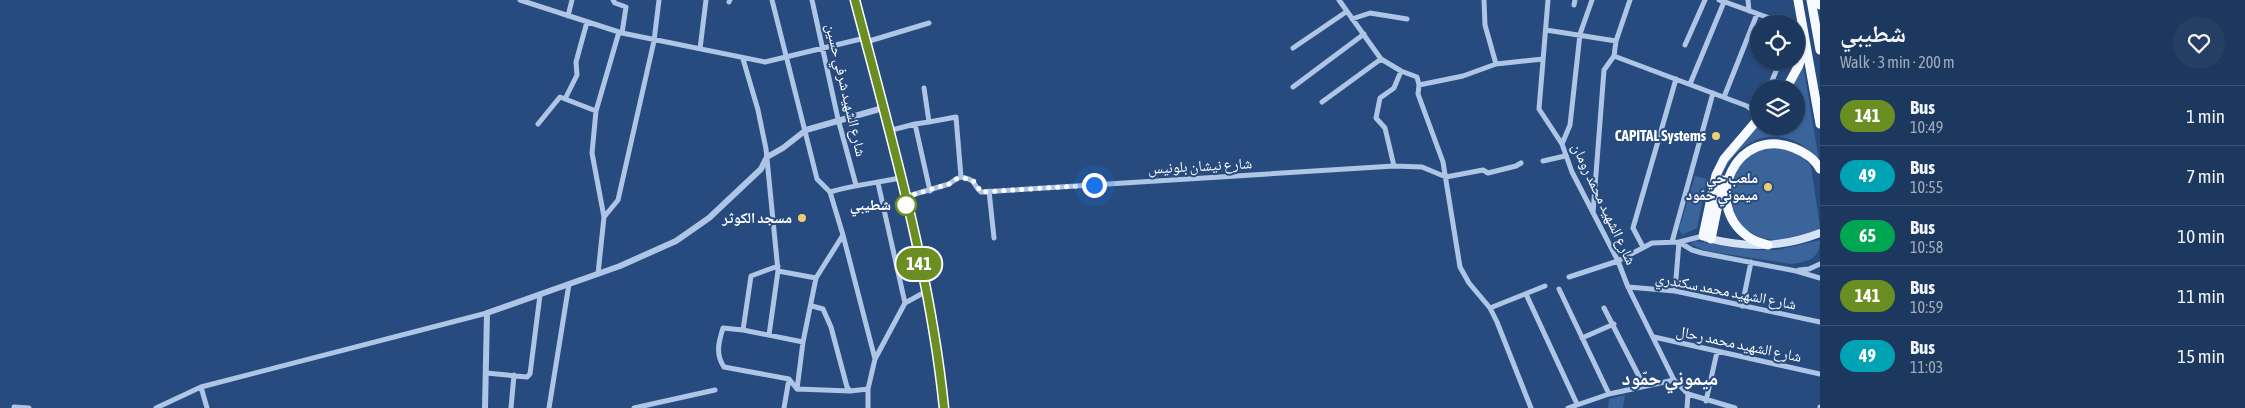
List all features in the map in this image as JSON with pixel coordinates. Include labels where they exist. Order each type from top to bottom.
[{"type":"highway","points":[[1798,0],[1799,15]]},
{"type":"highway","points":[[1811,0],[1820,50]]},
{"type":"highway","points":[[1816,0],[1820,5]]},
{"type":"highway","points":[[1805,41],[1820,124]]},
{"type":"highway","points":[[1707,238],[1716,175],[1724,159],[1750,128]]},
{"type":"highway","points":[[1707,238],[1726,174],[1745,154],[1757,147],[1771,143],[1783,144],[1811,158],[1820,169]]},
{"type":"highway","points":[[1735,164],[1726,185],[1728,209],[1746,235],[1768,246]]},
{"type":"main road","points":[[855,0],[905,197],[937,351],[944,408]]},
{"type":"main road","points":[[1707,238],[1740,244],[1768,246],[1782,245],[1820,233]]},
{"type":"street","points":[[520,0],[538,3],[568,16],[620,33],[765,62],[865,40],[929,23]]},
{"type":"street","points":[[568,16],[572,0]]},
{"type":"street","points":[[598,274],[604,217],[592,153],[596,112],[626,7],[615,3],[613,0]]},
{"type":"street","points":[[604,217],[618,200],[654,41],[659,0]]},
{"type":"street","points":[[700,49],[706,0]]},
{"type":"street","points":[[772,0],[817,179],[830,192],[875,359]]},
{"type":"street","name":"شارع الشهيد شرفي حسين","points":[[812,0],[838,119],[856,185]]},
{"type":"street","points":[[1484,0],[1485,25],[1496,64]]},
{"type":"street","name":"شارع الشهيد محمد رومان","points":[[1548,0],[1539,109],[1562,144],[1565,156],[1618,261],[1628,287],[1674,380],[1688,394]]},
{"type":"street","points":[[1562,144],[1570,126],[1580,34],[1592,0]]},
{"type":"street","points":[[1593,213],[1604,70],[1614,56],[1616,41],[1630,0]]},
{"type":"street","points":[[1685,45],[1705,0]]},
{"type":"street","points":[[1748,0],[1749,11]]},
{"type":"street","points":[[1338,1],[1381,59],[1401,72],[1417,77],[1418,94],[1443,162],[1460,267],[1469,283],[1490,308],[1531,408]]},
{"type":"street","points":[[1690,84],[1723,1],[1758,14],[1724,97]]},
{"type":"street","points":[[1293,48],[1346,12]]},
{"type":"street","points":[[1352,19],[1370,13],[1407,19]]},
{"type":"street","points":[[565,99],[577,74],[576,62],[587,22]]},
{"type":"street","points":[[1546,30],[1616,41]]},
{"type":"street","points":[[1293,87],[1364,34]]},
{"type":"street","points":[[1614,56],[1724,97],[1750,109]]},
{"type":"street","points":[[743,59],[758,110],[768,157],[778,269],[769,335]]},
{"type":"street","points":[[1322,102],[1381,59]]},
{"type":"street","points":[[1419,86],[1463,76],[1496,64],[1543,59]]},
{"type":"street","points":[[1394,166],[1385,128],[1376,118],[1380,98],[1394,88],[1401,72]]},
{"type":"street","points":[[1643,247],[1633,228],[1676,79]]},
{"type":"street","points":[[924,88],[929,122]]},
{"type":"street","points":[[1672,242],[1713,93]]},
{"type":"street","points":[[538,124],[560,97],[596,112]]},
{"type":"street","points":[[156,408],[201,387],[487,313],[598,274],[676,241],[694,230],[744,186],[761,169],[768,157],[806,130],[838,119],[883,108]]},
{"type":"street","points":[[888,131],[956,117],[962,178]]},
{"type":"street","points":[[915,124],[930,191]]},
{"type":"street","points":[[1543,161],[1565,156]]},
{"type":"street","points":[[1446,176],[1483,170],[1488,173],[1520,164]]},
{"type":"street","name":"شارع نيشان بلونيس","points":[[989,191],[1394,166],[1422,167],[1446,176]]},
{"type":"street","points":[[830,192],[856,185],[900,178]]},
{"type":"street","points":[[905,197],[930,191],[949,184],[956,179],[970,179],[975,182],[981,192],[989,191],[994,238]]},
{"type":"street","points":[[878,183],[905,303]]},
{"type":"street","points":[[797,389],[803,342],[812,306],[816,278],[843,235]]},
{"type":"street","points":[[1569,277],[1618,261],[1652,243],[1707,238]]},
{"type":"street","points":[[1679,242],[1702,254],[1796,271],[1820,278]]},
{"type":"street","points":[[1675,291],[1679,242]]},
{"type":"street","points":[[1742,306],[1751,262]]},
{"type":"street","points":[[1796,271],[1809,269],[1820,264]]},
{"type":"street","points":[[743,330],[751,276],[778,269],[816,278]]},
{"type":"street","points":[[549,408],[569,284]]},
{"type":"street","points":[[1490,308],[1545,286]]},
{"type":"street","name":"شارع الشهيد محمد سكندري","points":[[1628,287],[1675,291],[1820,322]]},
{"type":"street","points":[[1559,288],[1609,394]]},
{"type":"street","points":[[868,408],[868,389],[875,359],[905,303],[925,292]]},
{"type":"street","points":[[1526,294],[1577,404]]},
{"type":"street","points":[[486,373],[527,377],[530,374],[540,295]]},
{"type":"street","points":[[812,306],[823,309],[831,327],[847,387],[850,391]]},
{"type":"street","points":[[1604,308],[1614,324],[1644,386]]},
{"type":"street","points":[[485,408],[487,313]]},
{"type":"street","points":[[1582,338],[1614,324]]},
{"type":"street","points":[[803,342],[743,330],[722,328],[718,345],[720,361],[724,367],[789,379],[797,389],[850,391],[868,389]]},
{"type":"street","name":"شارع الشهيد محمد رحال","points":[[1654,337],[1820,374]]},
{"type":"street","points":[[1706,401],[1717,352]]},
{"type":"street","points":[[511,408],[514,375]]},
{"type":"street","points":[[784,408],[789,379]]},
{"type":"street","points":[[1568,408],[1609,394],[1674,380]]},
{"type":"street","points":[[201,387],[207,408]]},
{"type":"street","points":[[634,408],[715,390]]},
{"type":"street","points":[[1687,408],[1688,394],[1706,401],[1735,408]]},
{"type":"street","points":[[14,406],[28,408]]},
{"type":"shaded area","points":[[1800,70],[1804,70],[1819,160],[1805,147],[1791,139],[1761,138],[1747,144],[1735,155],[1726,168],[1719,185],[1716,184],[1724,163],[1750,135],[1805,135],[1805,80],[1794,80]]},
{"type":"shaded area","points":[[1757,148],[1774,148],[1793,152],[1805,159],[1811,166],[1820,228],[1799,237],[1775,240],[1753,234],[1736,219],[1730,209],[1729,202],[1729,188],[1733,171]]},
{"type":"shaded area","points":[[1695,176],[1707,179],[1697,228],[1682,235],[1679,229]]},
{"type":"shaded area","points":[[1820,240],[1818,251],[1812,258],[1808,261],[1791,264],[1706,251],[1690,244],[1695,241],[1755,250],[1778,250]]},
{"type":"shaded area","points":[[1625,395],[1623,408],[1608,408],[1609,399]]},
{"type":"bus line","name":"141","points":[[855,0],[905,197],[937,351],[944,408]]},
{"type":"place","name":"CAPITAL Systems","points":[[1716,136]]},
{"type":"place","name":"ملعب حي ميموني حمّود","points":[[1768,187]]},
{"type":"place","name":"شطيبي","points":[[906,205]]},
{"type":"place","name":"مسجد الكوثر","points":[[802,218]]},
{"type":"district","name":"ميموني حمّود","points":[[1670,378]]},
{"type":"route","points":[[906,205],[905,197],[930,191],[962,178],[975,182],[978,190],[981,192],[1094,185]]}]
